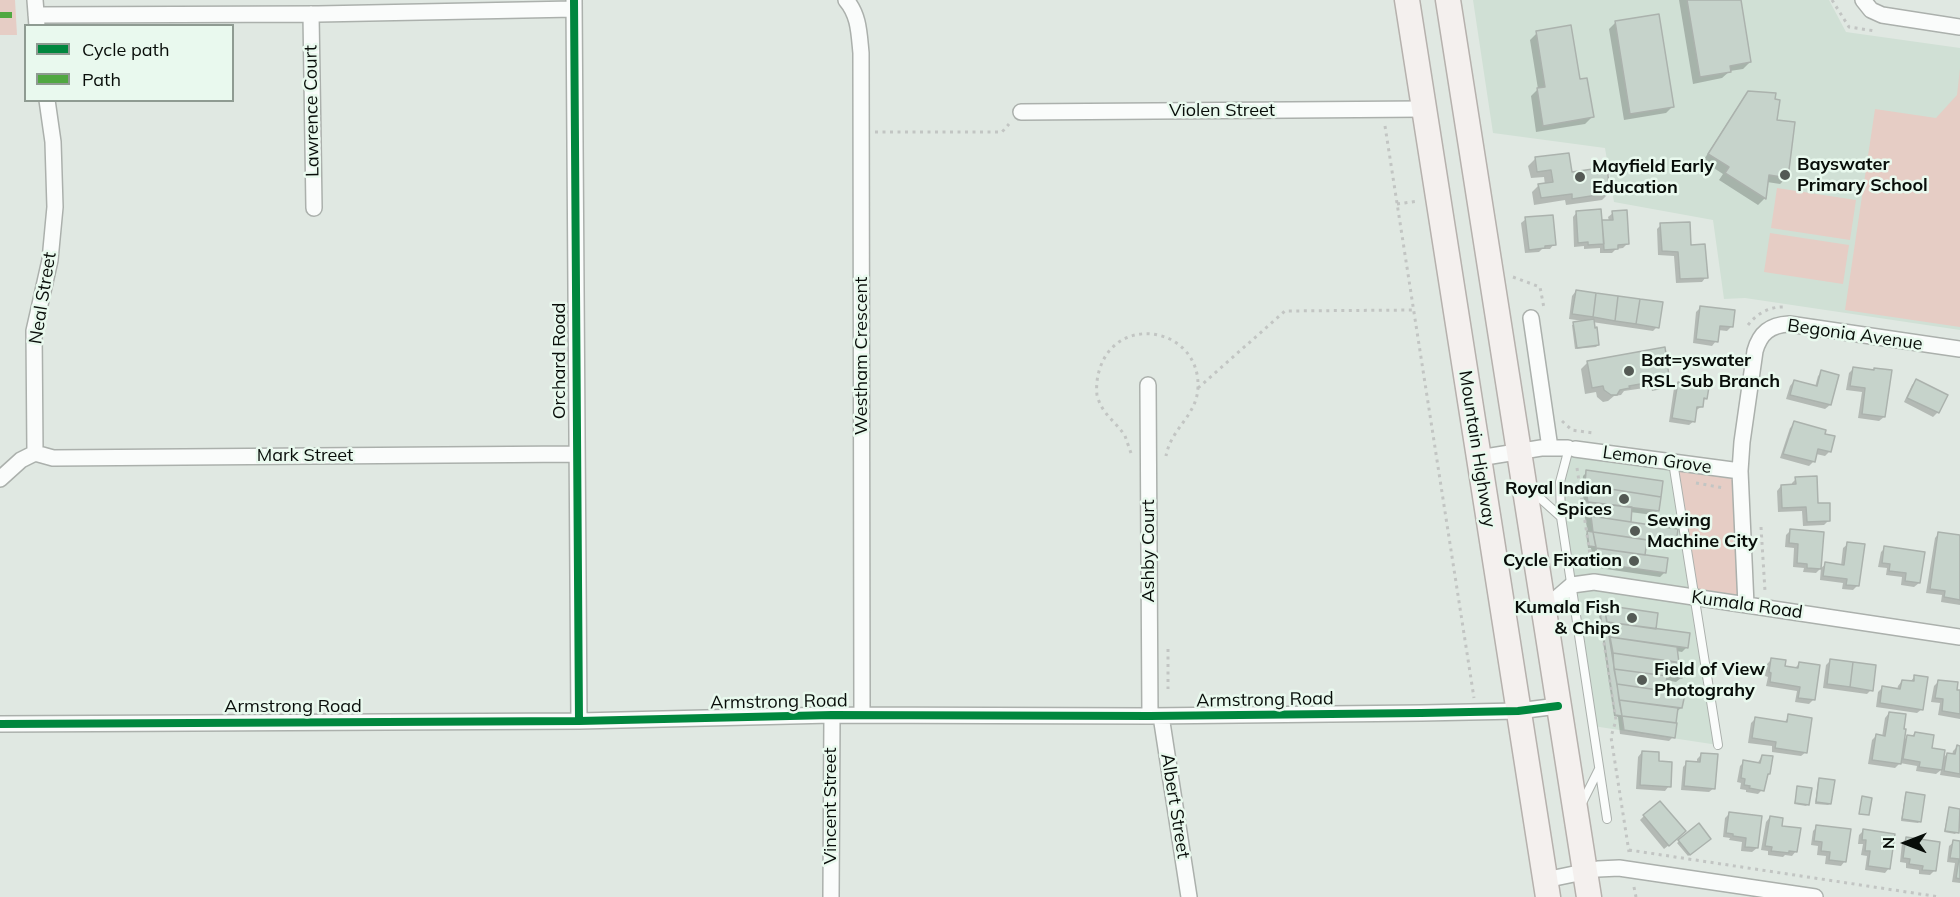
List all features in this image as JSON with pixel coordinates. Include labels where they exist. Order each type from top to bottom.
[{"type":"main road","name":"Mountain Highway","points":[[1407,0],[1546,889]]},
{"type":"main road","points":[[1448,0],[1589,897]]},
{"type":"street","name":"Westham Crescent","points":[[846,0],[854,10],[861,53],[862,715]]},
{"type":"street","points":[[1863,0],[1871,10],[1882,15],[1960,27]]},
{"type":"street","points":[[36,13],[311,14],[574,4]]},
{"type":"street","name":"Orchard Road","points":[[574,4],[579,721]]},
{"type":"street","name":"Lawrence Court","points":[[311,14],[314,208]]},
{"type":"street","name":"Neal Street","points":[[35,453],[34,332],[50,260],[55,207],[52,142],[47,102]]},
{"type":"street","name":"Violen Street","points":[[1021,112],[1424,110]]},
{"type":"street","points":[[1538,317],[1550,448]]},
{"type":"street","name":"Begonia Avenue","points":[[1740,471],[1742,442],[1758,343],[1761,335],[1771,327],[1790,324],[1960,349]]},
{"type":"street","name":"Ashby Court","points":[[1148,385],[1156,716]]},
{"type":"street","name":"Lemon Grove","points":[[1479,458],[1550,448],[1572,448],[1740,471]]},
{"type":"street","points":[[0,479],[21,460],[35,453]]},
{"type":"street","name":"Mark Street","points":[[35,453],[53,458],[576,454]]},
{"type":"street","points":[[1740,471],[1746,605]]},
{"type":"street","name":"Kumala Road","points":[[1572,585],[1594,582],[1960,637]]},
{"type":"street","points":[[1543,610],[1572,585]]},
{"type":"street","name":"Armstrong Road","points":[[0,724],[579,721],[831,715],[1156,716],[1518,711],[1558,706]]},
{"type":"street","name":"Vincent Street","points":[[831,715],[831,897]]},
{"type":"street","name":"Albert Street","points":[[1156,716],[1189,897]]},
{"type":"street","points":[[1546,889],[1585,872],[1613,867],[1815,897]]},
{"type":"lane","points":[[1572,448],[1560,482],[1561,517],[1607,819]]},
{"type":"lane","points":[[1673,462],[1718,745]]},
{"type":"lane","points":[[1523,483],[1561,517]]},
{"type":"lane","points":[[1575,815],[1599,769]]},
{"type":"path","points":[[861,132],[1002,132],[1021,112]]},
{"type":"path","points":[[1385,129],[1475,702]]},
{"type":"path","points":[[1397,204],[1427,200]]},
{"type":"path","points":[[1509,271],[1514,279],[1540,287],[1538,317]]},
{"type":"path","points":[[1198,388],[1285,311],[1413,310]]},
{"type":"path","points":[[1560,418],[1572,430]]},
{"type":"path","points":[[1577,465],[1593,573]]},
{"type":"path","points":[[1760,519],[1765,591]]},
{"type":"path","points":[[1597,600],[1616,720],[1611,737],[1629,850],[1940,897]]},
{"type":"path","points":[[1634,886],[1636,897]]},
{"type":"shaded area","points":[[0,0],[15,0],[17,35],[0,35]]},
{"type":"shaded area","name":"Bayswater Primary School","points":[[1473,0],[1829,0],[1846,32],[1960,48],[1960,330],[1745,298],[1724,299],[1713,220],[1614,202],[1605,148],[1493,133]]},
{"type":"shaded area","points":[[1960,68],[1960,327],[1845,310],[1875,109],[1936,118],[1957,95]]},
{"type":"shaded area","points":[[1777,188],[1856,200],[1850,240],[1771,228]]},
{"type":"shaded area","points":[[1770,233],[1849,245],[1843,284],[1764,272]]},
{"type":"shaded area","points":[[1568,448],[1673,462],[1718,745],[1593,726],[1560,493]]},
{"type":"shaded area","points":[[1673,462],[1740,471],[1746,605],[1695,598]]},
{"type":"building","points":[[1687,0],[1741,0],[1751,62],[1730,66],[1731,72],[1700,77]]},
{"type":"building","points":[[1659,14],[1674,107],[1630,114],[1615,21]]},
{"type":"building","points":[[1571,25],[1580,79],[1587,78],[1594,117],[1543,126],[1537,88],[1545,87],[1536,31]]},
{"type":"building","points":[[1748,91],[1776,93],[1775,99],[1780,100],[1777,120],[1795,122],[1788,178],[1769,175],[1766,199],[1725,173],[1729,167],[1708,154]]},
{"type":"building","name":"Mayfield Early Education","points":[[1569,153],[1572,172],[1607,167],[1610,193],[1572,199],[1572,194],[1541,198],[1538,184],[1553,182],[1551,170],[1537,172],[1535,157]]},
{"type":"building","points":[[1601,209],[1604,244],[1578,243],[1576,211]]},
{"type":"building","points":[[1627,210],[1629,244],[1618,245],[1618,249],[1604,250],[1602,220],[1613,220],[1612,211]]},
{"type":"building","points":[[1553,215],[1556,245],[1529,250],[1525,217]]},
{"type":"building","points":[[1690,222],[1691,245],[1705,244],[1708,278],[1680,279],[1678,252],[1662,251],[1660,223]]},
{"type":"building","points":[[1576,290],[1596,293],[1593,317],[1572,314]]},
{"type":"building","points":[[1596,293],[1618,296],[1615,321],[1593,317]]},
{"type":"building","points":[[1618,296],[1640,299],[1636,324],[1615,321]]},
{"type":"building","points":[[1640,299],[1663,302],[1659,328],[1636,324]]},
{"type":"building","points":[[1700,306],[1735,310],[1733,327],[1720,326],[1718,342],[1696,339]]},
{"type":"building","points":[[1594,319],[1599,345],[1577,348],[1573,322]]},
{"type":"building","name":"Bat=yswater RSL Sub Branch","points":[[1665,347],[1670,383],[1658,385],[1658,381],[1629,386],[1630,388],[1620,390],[1617,395],[1611,395],[1604,390],[1603,386],[1592,388],[1587,361]]},
{"type":"building","points":[[1853,367],[1892,370],[1885,417],[1862,414],[1865,388],[1850,386]]},
{"type":"building","points":[[1821,370],[1839,375],[1831,405],[1790,395],[1794,380],[1817,386]]},
{"type":"building","points":[[1916,379],[1948,395],[1939,413],[1907,398]]},
{"type":"building","points":[[1678,382],[1709,387],[1703,407],[1697,407],[1695,422],[1672,418]]},
{"type":"building","points":[[1794,421],[1826,430],[1825,434],[1835,436],[1831,452],[1818,449],[1815,462],[1783,454]]},
{"type":"building","points":[[1586,470],[1663,481],[1661,497],[1585,485]]},
{"type":"building","points":[[1817,476],[1818,503],[1830,503],[1830,521],[1807,522],[1806,507],[1782,508],[1781,485],[1796,484],[1795,477]]},
{"type":"building","name":"Royal Indian Spices","points":[[1585,485],[1661,497],[1659,511],[1588,502]]},
{"type":"building","points":[[1583,501],[1588,502],[1591,516],[1585,515]]},
{"type":"building","points":[[1588,502],[1632,507],[1631,522],[1591,516]]},
{"type":"building","name":"Sewing Machine City","points":[[1591,516],[1678,529],[1676,544],[1593,532]]},
{"type":"building","points":[[1790,529],[1824,532],[1821,569],[1807,568],[1807,564],[1797,563],[1798,544],[1789,543]]},
{"type":"building","points":[[1587,531],[1593,532],[1596,547],[1589,546]]},
{"type":"building","name":"Sewing Machine City","points":[[1593,532],[1647,540],[1645,555],[1596,548]]},
{"type":"building","points":[[1938,532],[1960,535],[1960,600],[1944,597],[1945,591],[1930,589]]},
{"type":"building","points":[[1847,542],[1865,544],[1859,586],[1846,585],[1847,579],[1823,576],[1825,562],[1844,565]]},
{"type":"building","points":[[1884,546],[1925,552],[1920,583],[1905,581],[1906,573],[1889,571],[1890,564],[1882,563]]},
{"type":"building","name":"Cycle Fixation","points":[[1596,548],[1668,558],[1666,573],[1603,564],[1597,557]]},
{"type":"building","points":[[1599,605],[1610,606],[1605,611],[1622,716],[1615,715]]},
{"type":"building","name":"Kumala Fish & Chips","points":[[1610,606],[1658,613],[1656,629],[1607,622],[1605,611]]},
{"type":"building","points":[[1607,622],[1690,633],[1688,648],[1610,637]]},
{"type":"building","points":[[1610,637],[1677,647],[1679,663],[1613,653]]},
{"type":"building","points":[[1613,653],[1683,663],[1682,678],[1614,669]]},
{"type":"building","points":[[1771,658],[1786,660],[1785,666],[1798,668],[1799,662],[1820,665],[1815,700],[1798,698],[1800,687],[1770,682]]},
{"type":"building","points":[[1830,659],[1853,662],[1850,687],[1827,684]]},
{"type":"building","points":[[1853,662],[1876,665],[1873,691],[1850,687]]},
{"type":"building","name":"Field of View Photograhy","points":[[1614,669],[1667,676],[1665,691],[1617,684]]},
{"type":"building","points":[[1914,675],[1928,677],[1923,710],[1880,703],[1882,686],[1900,689],[1902,680],[1914,681]]},
{"type":"building","points":[[1938,680],[1958,682],[1960,714],[1942,711],[1943,699],[1935,698]]},
{"type":"building","points":[[1617,684],[1685,694],[1682,708],[1619,700]]},
{"type":"building","points":[[1619,700],[1678,708],[1676,723],[1622,716]]},
{"type":"building","points":[[1889,712],[1906,714],[1901,764],[1872,760],[1876,734],[1885,736]]},
{"type":"building","points":[[1788,714],[1812,718],[1807,753],[1775,748],[1776,742],[1752,738],[1755,717],[1787,722]]},
{"type":"building","points":[[1622,716],[1677,723],[1675,738],[1624,730]]},
{"type":"building","points":[[1915,732],[1934,735],[1932,748],[1945,750],[1942,770],[1919,767],[1920,762],[1903,759],[1907,735],[1914,736]]},
{"type":"building","points":[[1957,745],[1960,746],[1960,774],[1944,771],[1947,753],[1955,754]]},
{"type":"building","points":[[1642,751],[1659,752],[1659,761],[1672,762],[1671,787],[1640,785]]},
{"type":"building","points":[[1701,753],[1718,754],[1715,789],[1684,786],[1686,761],[1700,762]]},
{"type":"building","points":[[1762,755],[1773,756],[1764,791],[1749,788],[1750,786],[1744,785],[1745,779],[1741,778],[1743,760],[1760,763]]},
{"type":"building","points":[[1819,778],[1835,780],[1831,804],[1816,802]]},
{"type":"building","points":[[1797,786],[1812,788],[1809,805],[1795,803]]},
{"type":"building","points":[[1906,792],[1925,795],[1921,822],[1902,819]]},
{"type":"building","points":[[1862,796],[1872,798],[1869,815],[1859,814]]},
{"type":"building","points":[[1660,801],[1686,831],[1669,846],[1643,815]]},
{"type":"building","points":[[1949,807],[1960,809],[1959,833],[1945,831]]},
{"type":"building","points":[[1729,812],[1762,816],[1758,848],[1745,847],[1746,838],[1726,833]]},
{"type":"building","points":[[1770,816],[1783,818],[1782,826],[1801,828],[1797,852],[1771,851],[1772,847],[1765,846]]},
{"type":"building","points":[[1699,823],[1711,839],[1690,855],[1678,840]]},
{"type":"building","points":[[1816,825],[1851,829],[1846,862],[1829,860],[1830,852],[1821,851],[1822,842],[1814,841]]},
{"type":"building","points":[[1863,829],[1895,834],[1890,869],[1868,866],[1870,851],[1865,851],[1866,840],[1862,840]]},
{"type":"building","points":[[1906,837],[1940,842],[1936,871],[1922,870],[1923,866],[1909,864],[1910,859],[1903,858]]},
{"type":"building","points":[[1953,840],[1960,841],[1960,879],[1956,878],[1959,859],[1950,858]]},
{"type":"marked path","points":[[0,15],[18,15]]},
{"type":"cycle path","points":[[574,0],[579,721]]},
{"type":"cycle path","points":[[0,724],[579,721],[832,715],[1150,716],[1421,713],[1518,711],[1558,706]]},
{"type":"place","name":"Bayswater Primary School","points":[[1785,175]]},
{"type":"place","name":"Mayfield Early Education","points":[[1580,177]]},
{"type":"place","name":"Bat=yswater RSL Sub Branch","points":[[1629,371]]},
{"type":"place","name":"Royal Indian Spices","points":[[1624,499]]},
{"type":"place","name":"Sewing Machine City","points":[[1635,531]]},
{"type":"place","name":"Cycle Fixation","points":[[1634,561]]},
{"type":"place","name":"Kumala Fish & Chips","points":[[1632,618]]},
{"type":"place","name":"Field of View Photograhy","points":[[1642,680]]}]
